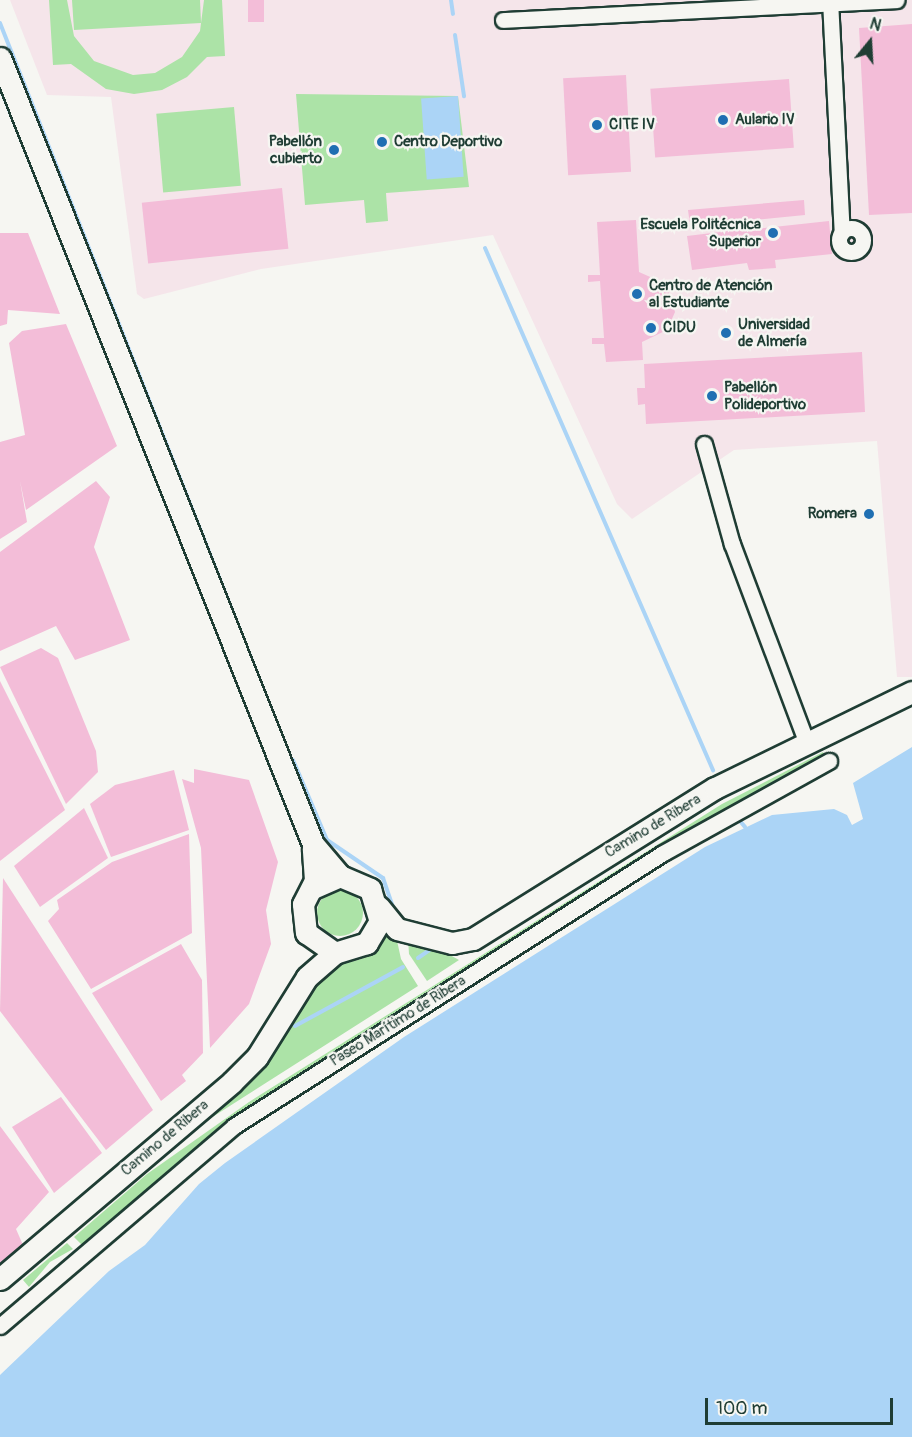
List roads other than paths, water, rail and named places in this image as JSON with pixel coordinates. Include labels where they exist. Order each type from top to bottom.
[{"type":"main road","points":[[0,58],[313,844],[340,876],[361,881],[379,907],[400,929],[374,936],[357,950],[335,953],[313,941],[302,912],[313,888],[313,844]]},
{"type":"main road","name":"Camino de Ribera","points":[[400,929],[452,943],[473,939],[705,794],[806,741],[912,692]]},
{"type":"main road","points":[[313,888],[340,876]]},
{"type":"main road","points":[[374,936],[379,907]]},
{"type":"main road","name":"Camino de Ribera","points":[[307,977],[313,941]]},
{"type":"main road","name":"Camino de Ribera","points":[[0,1279],[232,1082],[257,1057],[307,977],[335,953]]},
{"type":"street","points":[[503,20],[896,0]]},
{"type":"street","points":[[830,2],[842,232]]},
{"type":"street","points":[[704,444],[732,544],[806,741]]},
{"type":"street","name":"Paseo Marítimo de Ribera","points":[[0,1326],[234,1126],[663,853],[829,761]]},
{"type":"water","points":[[458,96],[464,177],[427,179],[421,99]]},
{"type":"water","points":[[912,747],[912,1437],[0,1437],[0,1375],[109,1271],[145,1245],[199,1184],[225,1163],[404,1037],[705,847],[772,815],[834,809],[847,815],[852,825],[863,819],[853,783]]},
{"type":"waterway","points":[[451,0],[453,14]]},
{"type":"waterway","points":[[0,23],[275,719]]},
{"type":"waterway","points":[[455,35],[464,96]]},
{"type":"waterway","points":[[0,87],[284,798]]},
{"type":"waterway","points":[[485,248],[713,770]]},
{"type":"waterway","points":[[293,760],[327,840],[383,878],[396,916]]},
{"type":"waterway","points":[[740,821],[745,827]]},
{"type":"waterway","points":[[418,958],[431,949]]},
{"type":"waterway","points":[[295,1026],[403,967]]},
{"type":"place","name":"Aulario IV","points":[[723,120]]},
{"type":"place","name":"CITE IV","points":[[597,125]]},
{"type":"place","name":"Centro Deportivo","points":[[382,142]]},
{"type":"place","name":"Pabellón cubierto","points":[[334,150]]},
{"type":"place","name":"Escuela Politécnica Superior","points":[[773,233]]},
{"type":"place","name":"Centro de Atención al Estudiante","points":[[637,294]]},
{"type":"place","name":"CIDU","points":[[651,328]]},
{"type":"place","name":"Universidad de Almería","points":[[726,333]]},
{"type":"place","name":"Pabellón Polideportivo","points":[[712,396]]},
{"type":"place","name":"Romera","points":[[869,514]]}]
